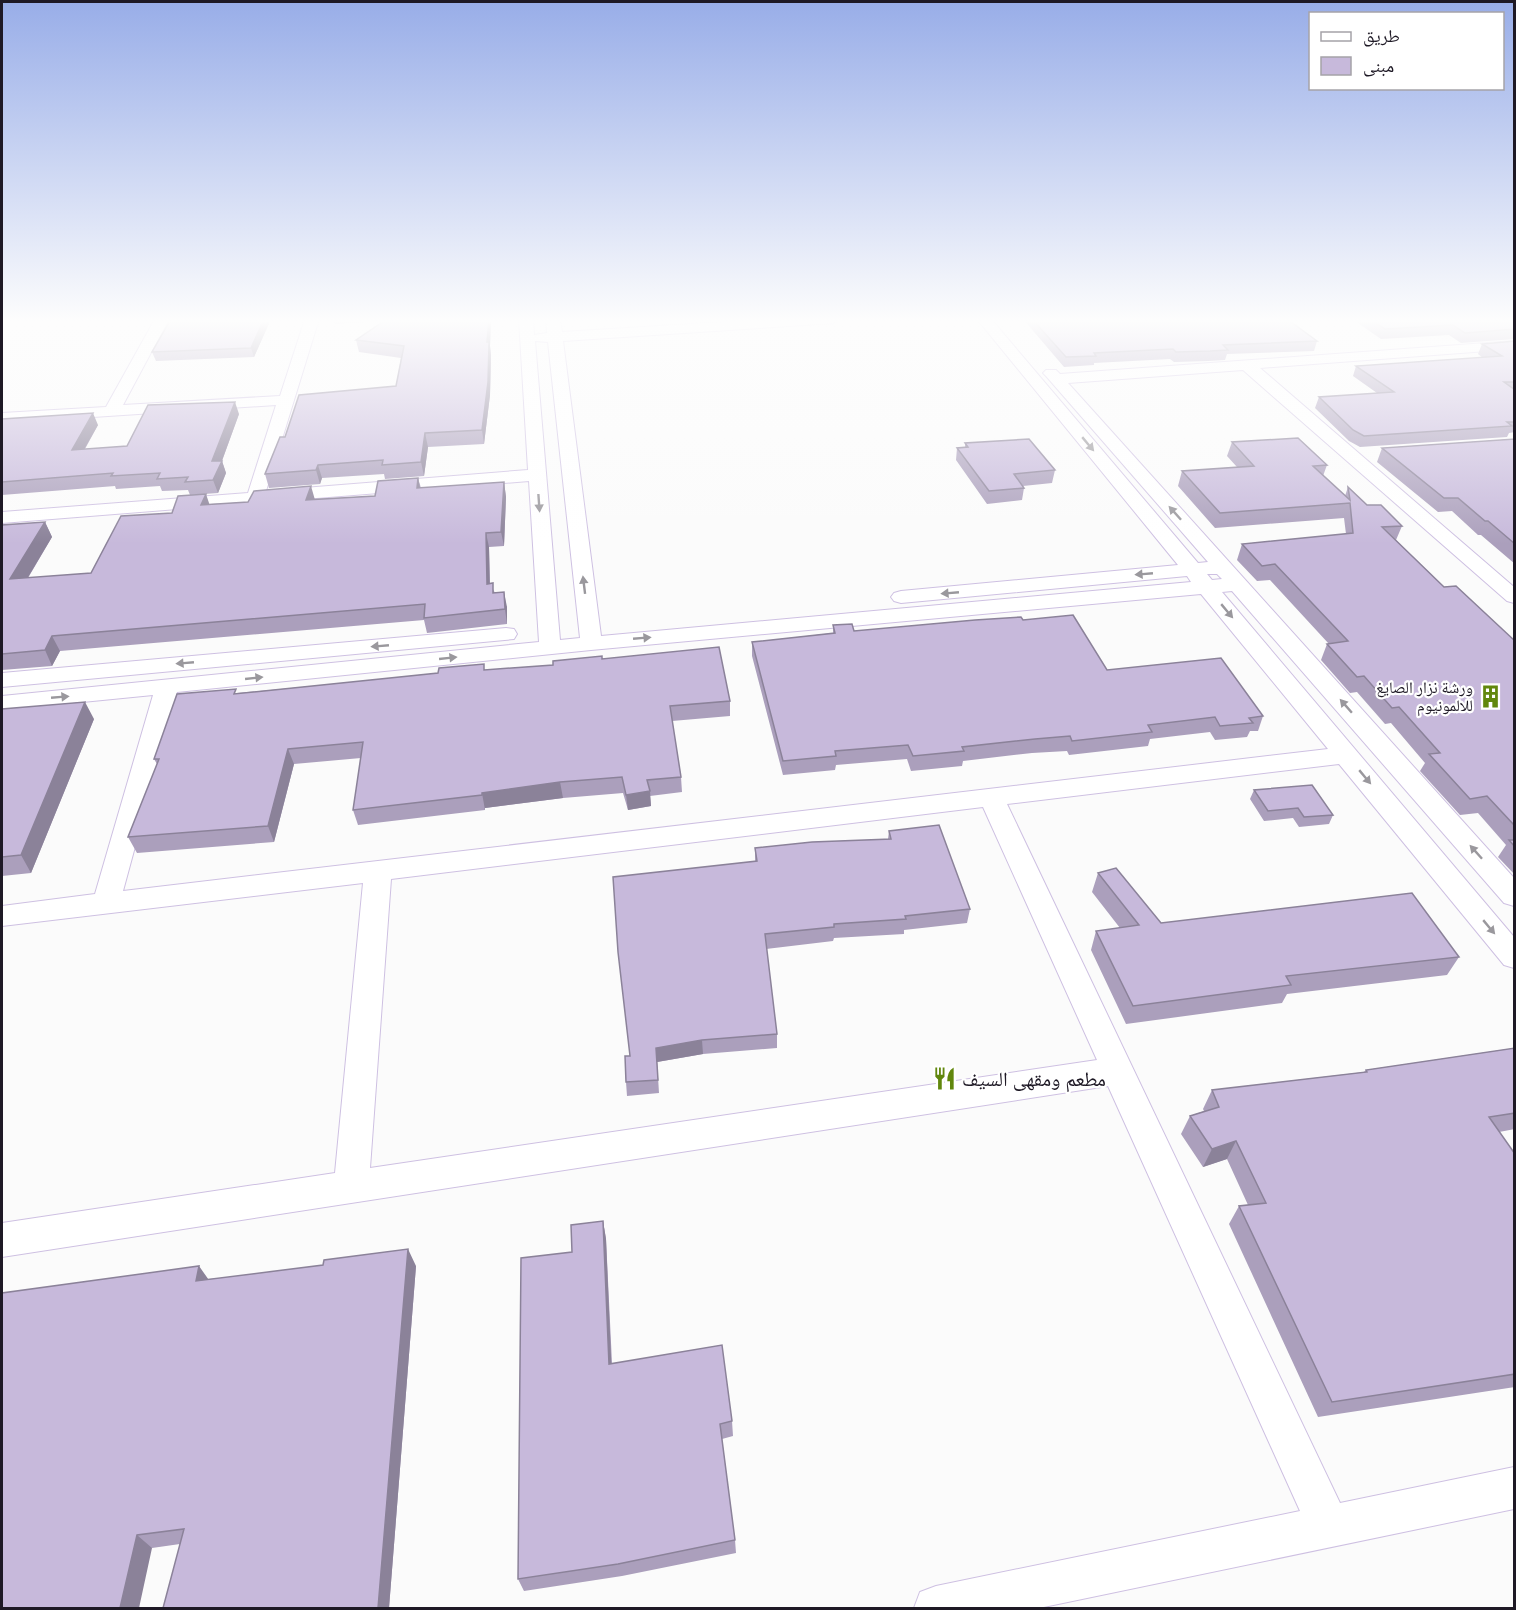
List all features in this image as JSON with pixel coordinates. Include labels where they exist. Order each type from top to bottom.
[{"type":"street","points":[[112,411],[121,394]]},
{"type":"street","points":[[255,498],[288,394]]},
{"type":"street","points":[[531,394],[549,639]]},
{"type":"street","points":[[558,394],[562,396],[590,635]]},
{"type":"street","points":[[1046,394],[1515,957]]},
{"type":"street","points":[[1069,394],[1515,896]]},
{"type":"street","points":[[1280,394],[1515,597]]},
{"type":"street","points":[[2,418],[286,400]]},
{"type":"street","points":[[1351,456],[1374,454]]},
{"type":"street","points":[[2,518],[537,475]]},
{"type":"street","points":[[2,680],[549,639],[1223,567]]},
{"type":"street","points":[[590,635],[1239,585]]},
{"type":"street","points":[[2,703],[167,687],[549,639]]},
{"type":"street","points":[[106,904],[167,687]]},
{"type":"street","points":[[2,916],[1346,755]]},
{"type":"street","points":[[991,797],[1329,1527]]},
{"type":"street","points":[[351,1187],[378,871]]},
{"type":"street","points":[[2,1240],[1117,1071]]},
{"type":"street","points":[[963,1606],[1515,1488]]},
{"type":"building","points":[[486,394],[482,430],[425,433],[421,462],[382,465],[383,460],[318,465],[316,470],[265,474],[280,437],[285,437],[299,395]]},
{"type":"building","points":[[1362,394],[1515,394],[1515,422],[1507,422],[1512,426],[1364,436],[1353,430],[1319,397]]},
{"type":"building","points":[[235,402],[212,461],[222,461],[213,480],[185,482],[188,477],[157,479],[160,473],[111,476],[113,473],[2,482],[2,419],[93,413],[72,450],[127,446],[148,405]]},
{"type":"building","points":[[1298,438],[1327,465],[1313,466],[1350,500],[1348,487],[1367,505],[1381,505],[1402,526],[1382,527],[1444,587],[1456,586],[1515,641],[1515,826],[1487,796],[1470,799],[1429,754],[1440,753],[1399,707],[1392,708],[1364,676],[1357,677],[1327,644],[1348,641],[1275,564],[1262,566],[1242,544],[1353,533],[1350,503],[1220,513],[1182,471],[1254,466],[1232,442]]},
{"type":"building","points":[[1029,439],[1055,470],[1014,474],[1024,488],[989,491],[957,448],[968,447],[965,443]]},
{"type":"building","points":[[1515,439],[1515,544],[1458,498],[1444,498],[1382,448]]},
{"type":"building","points":[[418,478],[417,488],[504,482],[501,532],[486,533],[487,584],[493,583],[493,593],[504,592],[505,609],[424,618],[425,604],[52,636],[45,650],[2,654],[2,525],[45,522],[10,579],[91,573],[121,516],[172,513],[178,496],[206,494],[201,505],[248,502],[254,491],[311,486],[306,500],[375,496],[378,481]]},
{"type":"building","points":[[1073,615],[1107,670],[1221,658],[1263,716],[1249,718],[1253,723],[1220,726],[1215,717],[1148,725],[1152,732],[1072,741],[1070,736],[1035,739],[962,747],[964,751],[913,756],[908,745],[835,751],[836,756],[783,761],[752,642],[835,633],[833,625],[852,624],[854,631],[975,620],[1021,617],[1023,620]]},
{"type":"building","points":[[719,647],[730,701],[670,706],[681,777],[647,780],[650,791],[626,795],[622,777],[560,782],[482,793],[482,795],[353,810],[363,742],[288,749],[268,826],[128,837],[159,759],[154,759],[177,694],[236,689],[234,694],[438,673],[439,668],[484,664],[484,670],[553,665],[553,661],[602,656],[602,659]]},
{"type":"building","points":[[85,702],[21,855],[2,857],[2,709]]},
{"type":"building","points":[[1312,785],[1333,815],[1304,817],[1298,808],[1268,811],[1254,790]]},
{"type":"building","points":[[939,825],[970,909],[905,916],[906,919],[834,924],[834,927],[765,934],[777,1034],[702,1040],[656,1048],[658,1080],[626,1082],[625,1056],[630,1056],[618,952],[613,877],[757,861],[755,848],[812,842],[891,839],[889,831]]},
{"type":"building","points":[[1116,868],[1161,923],[1412,893],[1459,957],[1286,976],[1291,985],[1133,1006],[1096,931],[1139,925],[1098,873]]},
{"type":"building","points":[[1515,1048],[1515,1113],[1489,1117],[1515,1154],[1515,1374],[1332,1402],[1239,1206],[1266,1203],[1236,1141],[1212,1149],[1190,1116],[1219,1107],[1212,1090],[1367,1072],[1366,1070]]},
{"type":"building","points":[[603,1221],[609,1364],[722,1345],[732,1421],[720,1424],[735,1540],[618,1564],[518,1579],[521,1258],[572,1252],[571,1225]]},
{"type":"building","points":[[408,1249],[378,1608],[163,1608],[184,1529],[137,1535],[120,1608],[2,1608],[2,1293],[199,1266],[196,1281],[323,1265],[324,1260]]},
{"type":"place","name":"ورشة نزار الصايغ للالمونيوم","points":[[1491,696]]},
{"type":"place","name":"مطعم ومقهى السيف","points":[[944,1079]]}]
